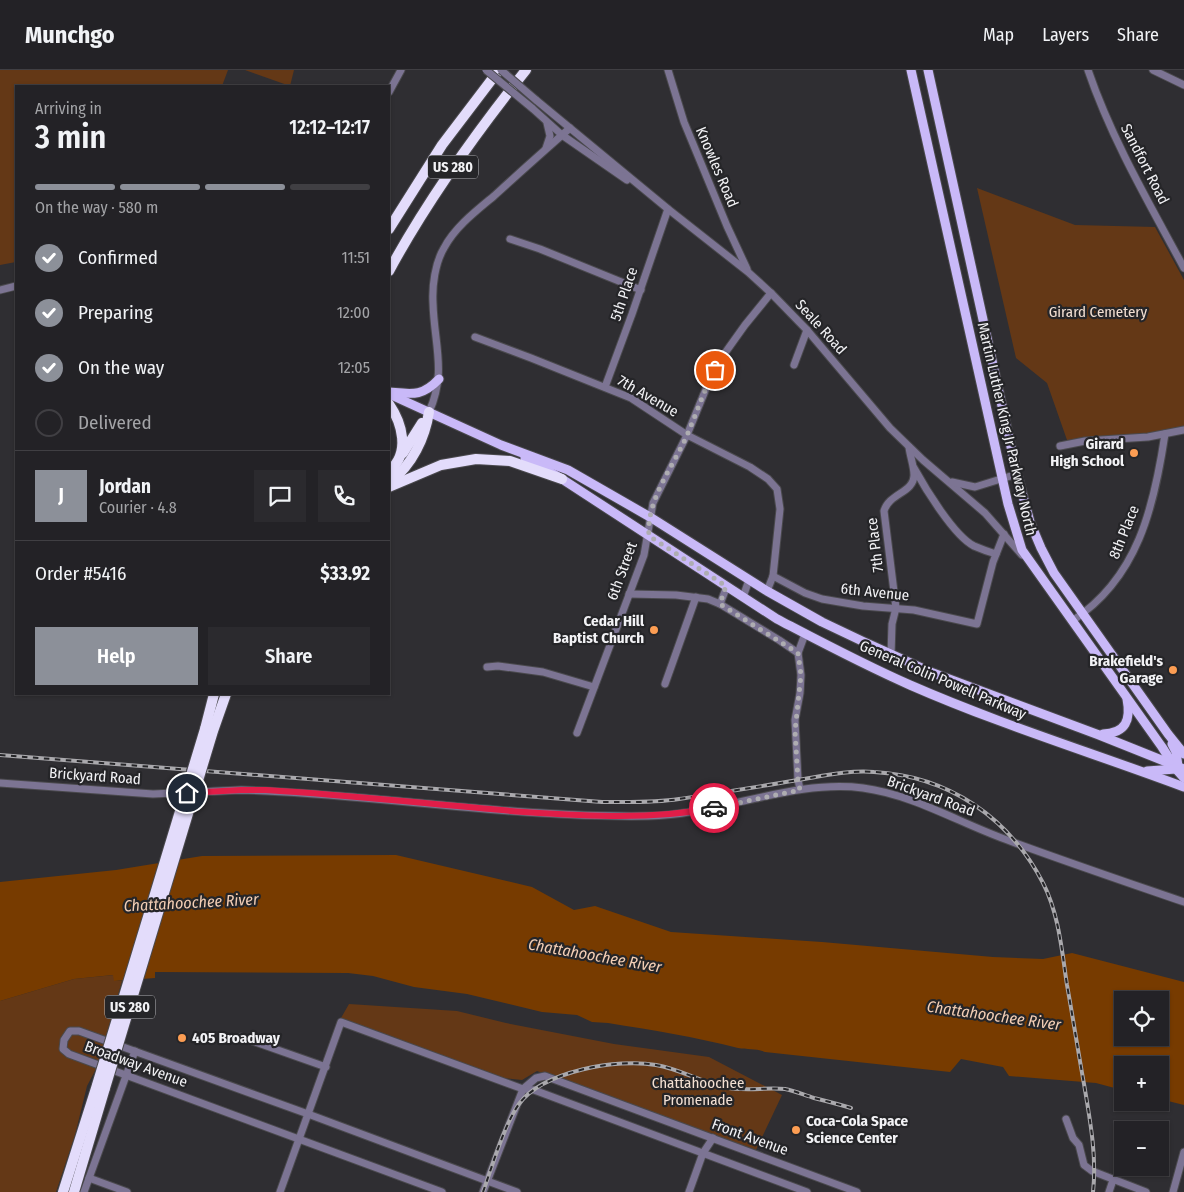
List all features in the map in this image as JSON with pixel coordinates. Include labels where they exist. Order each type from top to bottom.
[{"type":"highway","name":"US 280","points":[[390,227],[446,138],[500,70]]},
{"type":"highway","name":"US 280","points":[[390,269],[415,225],[461,154],[526,70]]},
{"type":"highway","points":[[390,223],[403,205]]},
{"type":"highway","points":[[390,405],[397,415],[403,437],[400,457]]},
{"type":"highway","points":[[390,470],[429,412]]},
{"type":"highway","points":[[390,484],[411,459],[427,424],[429,412]]},
{"type":"highway","points":[[390,485],[441,465],[476,459],[510,461],[562,480]]},
{"type":"highway","name":"US 280","points":[[209,730],[214,695]]},
{"type":"highway","name":"US 280","points":[[74,1192],[101,1086],[209,730],[226,695]]},
{"type":"highway","name":"US 280","points":[[63,1192],[101,1086]]},
{"type":"main road","name":"Martin Luther King Jr Parkway North","points":[[911,70],[1010,514],[1022,550],[1184,778]]},
{"type":"main road","name":"Martin Luther King Jr Parkway North","points":[[928,70],[1016,474],[1026,508],[1041,548],[1062,585],[1184,754]]},
{"type":"main road","points":[[390,393],[420,393],[429,389],[439,379]]},
{"type":"main road","name":"General Colin Powell Parkway","points":[[390,393],[501,444],[568,470],[650,517],[767,591],[822,622],[947,679],[1099,734],[1178,767]]},
{"type":"main road","name":"General Colin Powell Parkway","points":[[501,444],[562,480],[743,597],[805,634],[872,668],[950,701],[1184,787]]},
{"type":"main road","points":[[1099,734],[1112,734],[1122,729],[1127,722],[1129,709],[1124,693],[1132,683]]},
{"type":"main road","points":[[1141,771],[1178,767],[1176,752],[1168,734]]},
{"type":"street","points":[[390,90],[401,70]]},
{"type":"street","name":"Seale Road","points":[[486,70],[562,135],[668,209]]},
{"type":"street","name":"Seale Road","points":[[500,70],[668,209],[748,272],[771,293],[807,330],[872,407],[909,446],[985,513],[1036,570]]},
{"type":"street","name":"Sandfort Road","points":[[1088,70],[1110,128],[1122,153],[1184,268]]},
{"type":"street","points":[[1153,70],[1183,83]]},
{"type":"street","name":"Knowles Road","points":[[670,71],[687,131],[748,272]]},
{"type":"street","points":[[545,151],[550,136],[546,120]]},
{"type":"street","points":[[429,412],[439,379],[433,303],[436,268],[443,249],[450,237],[475,212],[570,128]]},
{"type":"street","name":"5th Place","points":[[605,387],[641,290],[668,209]]},
{"type":"street","points":[[510,239],[554,254],[641,290]]},
{"type":"street","points":[[0,290],[15,286]]},
{"type":"street","name":"6th Street","points":[[577,733],[644,555],[649,536],[653,504],[687,435],[710,379],[720,360],[744,325],[771,293]]},
{"type":"street","points":[[794,365],[807,330]]},
{"type":"street","name":"7th Avenue","points":[[475,337],[631,398],[687,435],[750,467],[772,483],[779,496],[780,510],[773,576]]},
{"type":"street","points":[[1060,446],[1085,441],[1134,438],[1184,430]]},
{"type":"street","name":"8th Place","points":[[1072,621],[1084,614],[1114,584],[1136,548],[1156,486],[1165,434]]},
{"type":"street","name":"7th Place","points":[[891,654],[892,624],[896,608],[884,511],[886,505],[894,496],[911,486],[914,475],[909,446]]},
{"type":"street","points":[[912,464],[928,492],[954,526],[972,545],[996,554],[1004,534]]},
{"type":"street","name":"Seale Road","points":[[942,477],[955,484],[975,487],[1016,474]]},
{"type":"street","name":"6th Avenue","points":[[773,576],[822,599],[864,606],[914,610],[976,624],[996,554]]},
{"type":"street","points":[[767,591],[773,576]]},
{"type":"street","points":[[743,597],[749,580]]},
{"type":"street","points":[[720,604],[726,586]]},
{"type":"street","points":[[629,594],[696,597],[720,604],[798,653]]},
{"type":"street","points":[[665,684],[696,597]]},
{"type":"street","points":[[800,790],[795,731],[801,675],[798,653],[805,634]]},
{"type":"street","points":[[487,666],[543,672],[594,687]]},
{"type":"street","name":"Brickyard Road","points":[[0,782],[153,794],[241,790],[285,792],[523,812],[627,816],[684,813],[800,790],[842,787],[884,792],[904,798],[1011,842],[1184,902]]},
{"type":"street","name":"Front Avenue","points":[[326,1067],[341,1022],[523,1089],[534,1090],[807,1192]]},
{"type":"street","name":"Broadway Avenue","points":[[442,1192],[67,1053],[63,1047],[64,1040],[69,1032],[75,1030],[518,1192]]},
{"type":"street","points":[[242,1036],[326,1067],[280,1192]]},
{"type":"street","points":[[84,1192],[135,1051]]},
{"type":"street","name":"Front Avenue","points":[[523,1089],[536,1078],[545,1076],[857,1192]]},
{"type":"street","points":[[483,1192],[523,1089]]},
{"type":"street","points":[[1066,1119],[1073,1138],[1079,1145],[1084,1165],[1092,1172],[1146,1192]]},
{"type":"street","points":[[689,1192],[703,1153],[713,1138]]},
{"type":"street","points":[[1173,1192],[1184,1152]]},
{"type":"street","points":[[89,1178],[126,1192]]},
{"type":"street","points":[[1109,1192],[1113,1180]]},
{"type":"green space","points":[[0,70],[228,70],[222,85],[15,85],[15,262],[0,265]]},
{"type":"green space","points":[[245,70],[294,70],[290,85]]},
{"type":"green space","name":"Girard Cemetery","points":[[977,188],[1075,225],[1155,227],[1184,280],[1184,426],[1149,433],[1067,440],[1047,383],[1016,358]]},
{"type":"green space","points":[[114,975],[114,981],[122,981],[98,1065],[87,1086],[75,1135],[56,1192],[0,1192],[0,1001],[74,979]]},
{"type":"green space","name":"Chattahoochee Promenade","points":[[349,1004],[457,1011],[506,1023],[614,1044],[709,1057],[782,1095],[756,1150],[537,1071],[522,1080],[503,1078],[341,1018]]},
{"type":"water","name":"Chattahoochee River","points":[[396,855],[532,887],[574,910],[595,906],[671,932],[822,942],[993,957],[1043,959],[1072,953],[1184,982],[1184,1105],[1169,1101],[1169,1056],[1114,1056],[1114,1088],[1096,1083],[1009,1076],[1003,1067],[961,1059],[950,1072],[738,1048],[657,1031],[592,1022],[577,1015],[542,1012],[467,994],[414,987],[373,976],[348,973],[155,972],[155,978],[114,981],[113,975],[74,979],[0,1001],[0,882],[116,870],[202,856]]},
{"type":"railway","points":[[0,755],[602,802],[670,800],[855,772],[901,775],[951,791],[974,804],[1013,838],[1029,859],[1043,883],[1053,907],[1091,1124],[1094,1165],[1093,1192]]},
{"type":"railway","points":[[483,1192],[503,1134],[519,1104],[530,1093],[545,1083],[582,1069],[640,1063],[656,1065],[674,1069],[724,1087],[739,1089],[785,1089],[851,1108]]},
{"type":"way so far","points":[[714,808],[800,790],[795,731],[801,675],[798,653],[720,604],[726,586],[649,536],[648,526],[653,504],[687,435],[715,370]]},
{"type":"place","name":"Girard High School","points":[[1134,453]]},
{"type":"place","name":"Cedar Hill Baptist Church","points":[[654,630]]},
{"type":"place","name":"Brakefield's Garage","points":[[1173,670]]},
{"type":"place","name":"405 Broadway","points":[[182,1038]]},
{"type":"place","name":"Coca-Cola Space Science Center","points":[[796,1130]]},
{"type":"route","points":[[187,793],[266,790],[506,810],[627,816],[666,815],[714,808]]}]
